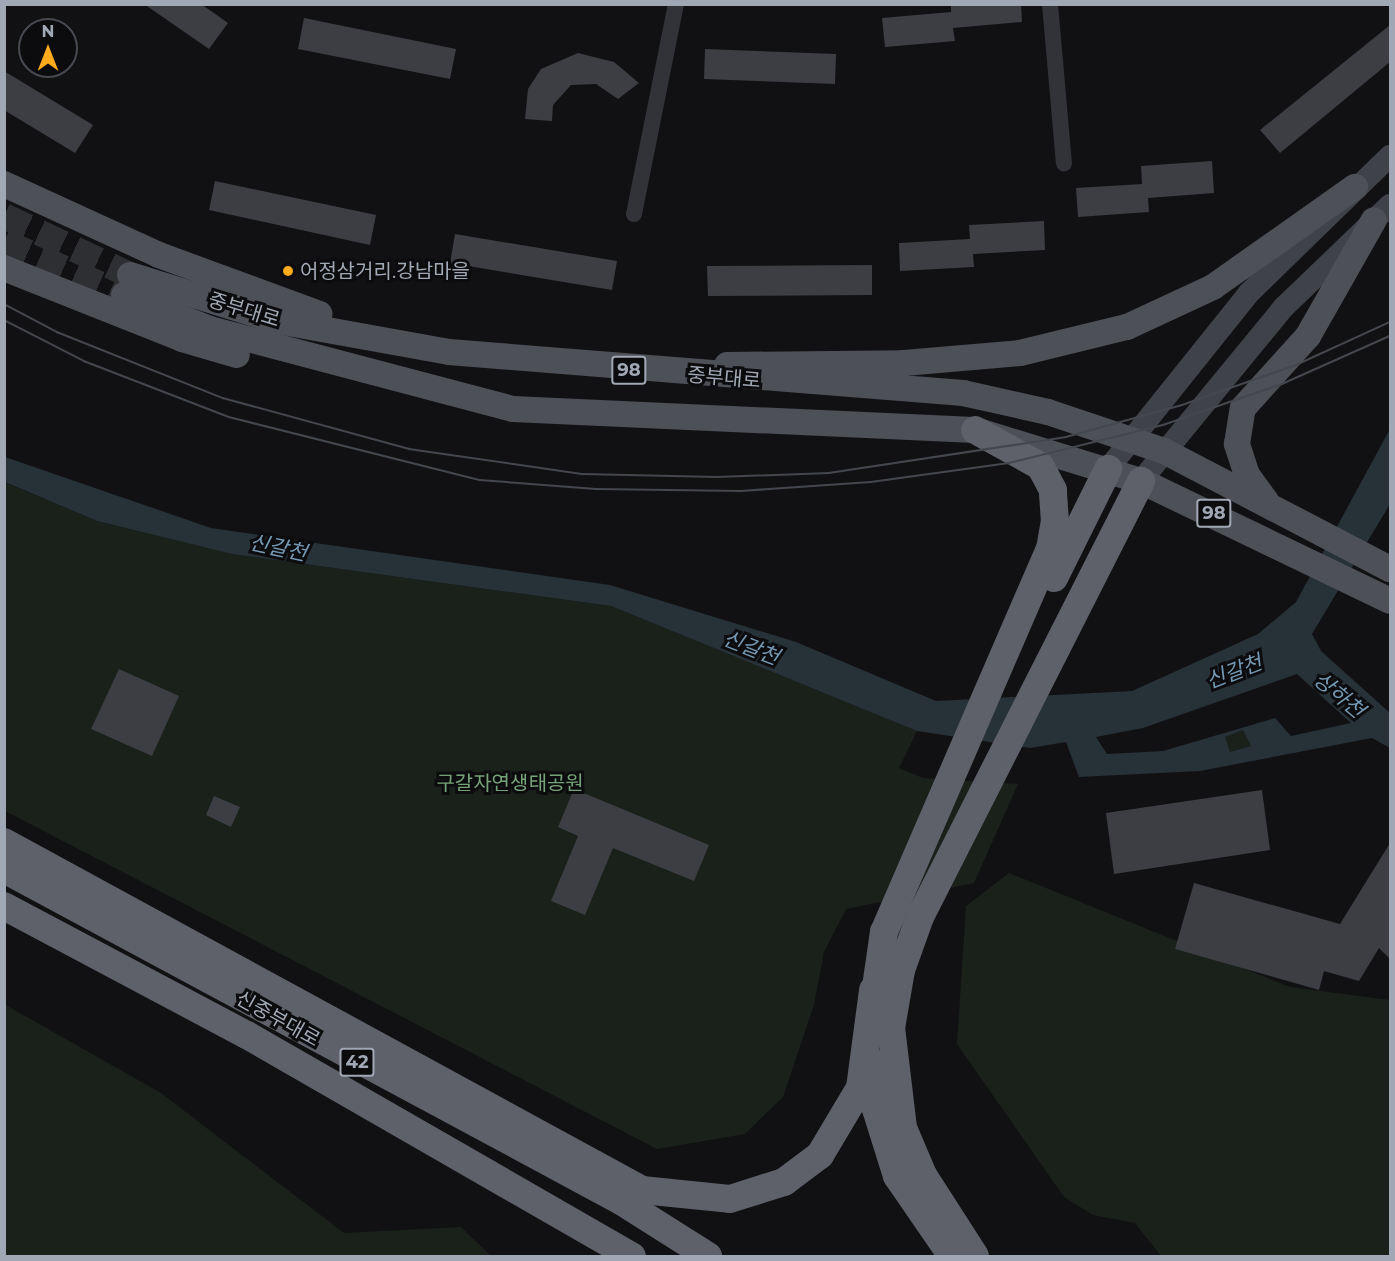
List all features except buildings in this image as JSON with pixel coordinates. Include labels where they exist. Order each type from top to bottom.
[{"type":"highway","points":[[4,842],[642,1190],[730,1199],[784,1182],[820,1155],[860,1088],[873,990],[884,932],[1050,549],[1055,522],[1053,490],[1040,466],[975,430]]},
{"type":"highway","points":[[936,813],[1108,470]]},
{"type":"highway","points":[[975,1257],[923,1174],[903,1128],[895,1085],[891,1028],[901,970],[920,917],[1141,481]]},
{"type":"highway","name":"신중부대로","points":[[4,869],[621,1201],[708,1257]]},
{"type":"highway","name":"신중부대로","points":[[4,906],[247,1035],[594,1229],[632,1257]]},
{"type":"highway","points":[[873,990],[876,1109],[897,1176],[952,1257]]},
{"type":"main road","points":[[1108,470],[1201,348],[1355,187],[1390,156]]},
{"type":"main road","points":[[4,184],[159,255],[284,303],[449,352]]},
{"type":"main road","points":[[630,370],[784,362],[904,363],[1020,353],[1106,332],[1213,287],[1355,187]]},
{"type":"main road","points":[[1141,481],[1285,306],[1382,213]]},
{"type":"main road","points":[[1271,508],[1247,475],[1237,444],[1243,408],[1308,336],[1382,213]]},
{"type":"main road","points":[[4,268],[182,339],[417,405],[513,410]]},
{"type":"main road","name":"중부대로","points":[[1390,569],[1164,452],[1132,440],[963,393],[630,370],[449,352],[277,321],[127,285],[210,329],[513,410],[975,430],[1141,481],[1287,547],[1390,601]]},
{"type":"street","points":[[634,214],[676,4]]},
{"type":"street","points":[[1050,4],[1064,163]]},
{"type":"green space","name":"구갈자연생태공원","points":[[4,482],[97,521],[232,554],[611,606],[917,731],[899,768],[923,778],[1018,784],[974,883],[846,909],[824,952],[814,1005],[783,1097],[745,1134],[657,1149],[5,811]]},
{"type":"green space","points":[[1243,730],[1251,746],[1230,752],[1224,737]]},
{"type":"green space","points":[[1009,873],[1290,987],[1390,1000],[1390,1256],[1161,1256],[1135,1223],[1093,1215],[1064,1197],[957,1044],[966,906]]},
{"type":"green space","points":[[4,1004],[161,1093],[344,1233],[461,1227],[491,1256],[5,1256]]},
{"type":"water","points":[[1390,429],[1390,504],[1312,634],[1321,651],[1390,713],[1390,748],[1372,738],[1200,771],[1079,777],[1066,742],[1030,748],[917,731],[611,606],[232,554],[97,521],[5,482],[5,457],[211,528],[610,585],[796,642],[936,701],[1132,691],[1258,634],[1296,602]],"holes":[[[1297,674],[1351,723],[1291,736],[1275,718],[1163,751],[1107,754],[1096,737],[1143,728]],[[1243,730],[1251,746],[1230,752],[1225,737]]]},
{"type":"tunnel","points":[[4,216],[130,275]]},
{"type":"tunnel","points":[[4,242],[124,295]]},
{"type":"tram line","points":[[4,304],[57,332],[223,398],[409,449],[583,474],[717,477],[829,473],[1066,437],[1182,405],[1296,365],[1390,322]]},
{"type":"tram line","points":[[4,320],[84,361],[229,417],[480,480],[596,489],[741,491],[871,482],[1009,463],[1163,425],[1282,384],[1390,336]]},
{"type":"place","name":"어정삼거리.강남마을","points":[[288,271]]},
{"type":"water label","name":"신갈천","points":[[278,548]]},
{"type":"water label","name":"신갈천","points":[[751,648]]},
{"type":"water label","name":"신갈천","points":[[1234,672]]},
{"type":"water label","name":"상하천","points":[[1339,695]]}]
